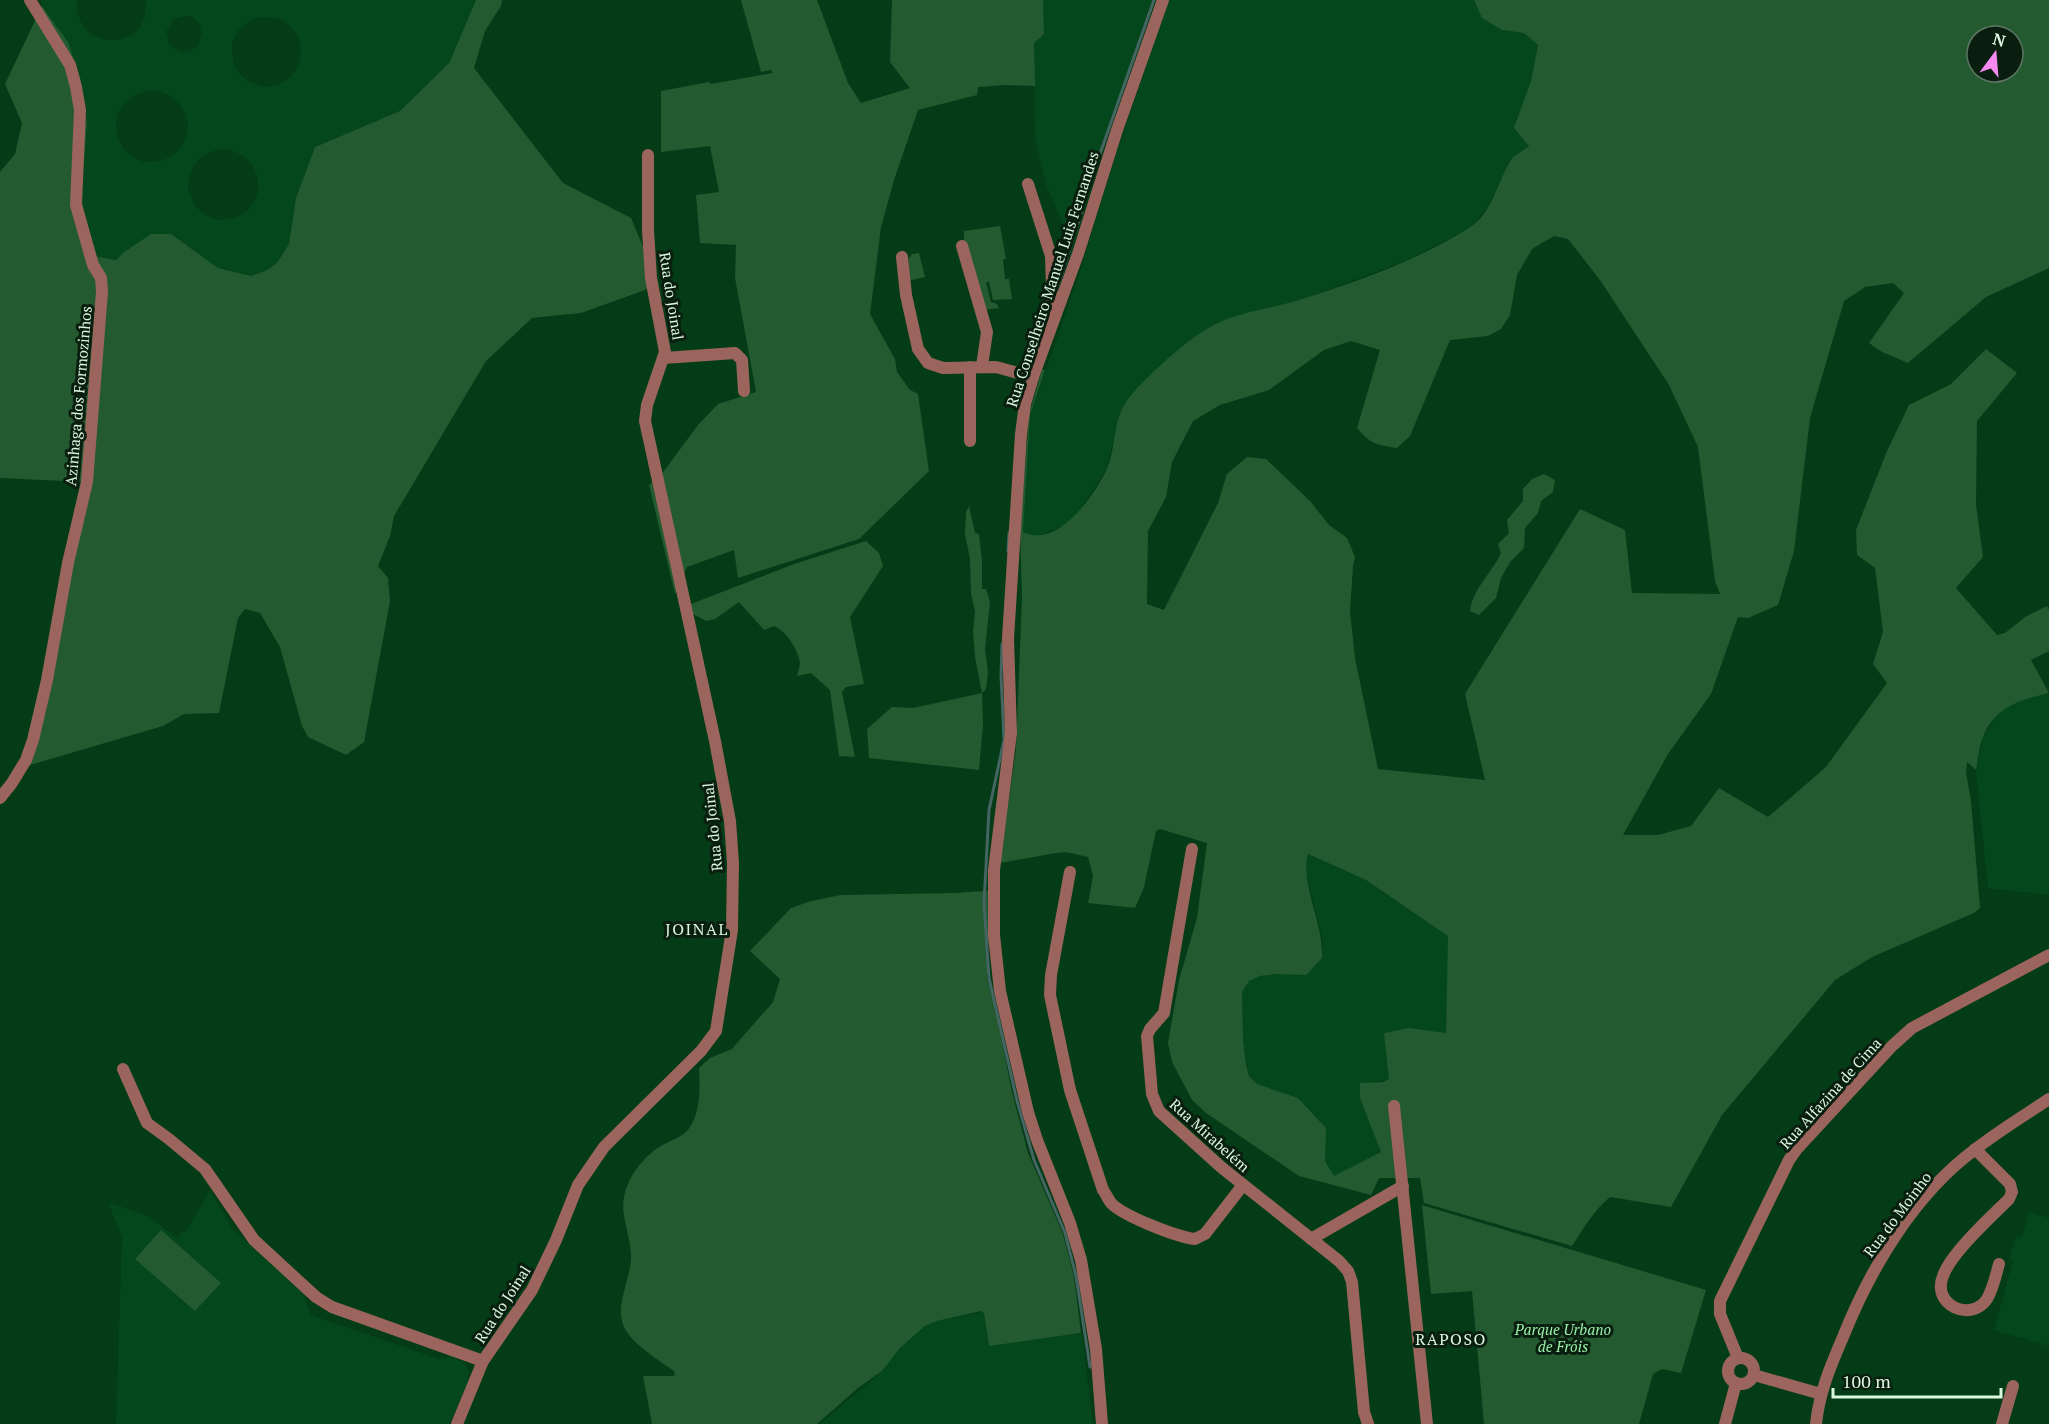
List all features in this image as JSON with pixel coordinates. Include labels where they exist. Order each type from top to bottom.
[{"type":"street","name":"Azinhaga dos Formozinhos","points":[[0,798],[26,760],[33,741],[47,680],[68,563],[87,482],[102,292],[100,278],[93,265],[76,205],[80,110],[76,87],[70,65],[30,0]]},
{"type":"street","name":"Rua Conselheiro Manuel Luis Fernandes","points":[[1102,1424],[1096,1349],[1079,1250],[1028,1112],[1000,991],[994,935],[994,870],[1011,733],[1008,638],[1022,419],[1033,377],[1078,254],[1117,130],[1163,0]]},
{"type":"street","name":"Rua do Joinal","points":[[457,1424],[483,1361],[532,1290],[556,1240],[578,1185],[604,1147],[701,1051],[716,1031],[732,930],[733,863],[730,821],[716,741],[645,421],[647,405],[665,352],[651,278],[648,230],[648,155]]},
{"type":"street","points":[[1028,184],[1051,256],[1053,323]]},
{"type":"street","points":[[962,246],[987,332],[976,367],[970,441]]},
{"type":"street","points":[[902,257],[906,295],[918,349],[928,363],[937,367],[1010,370],[1033,377]]},
{"type":"street","points":[[664,358],[735,353],[742,360],[744,391]]},
{"type":"street","name":"Rua Mirabelém","points":[[1191,849],[1164,1014],[1150,1029],[1147,1036],[1152,1094],[1163,1116],[1243,1185],[1339,1261],[1350,1276],[1364,1412],[1368,1424]]},
{"type":"street","points":[[1070,872],[1051,975],[1050,994],[1070,1090],[1103,1190],[1111,1203],[1122,1211],[1174,1235],[1195,1239],[1205,1234],[1243,1185]]},
{"type":"street","name":"Rua Alfazina de Cima","points":[[1738,1358],[1720,1314],[1720,1301],[1796,1150],[1892,1046],[1912,1028],[2049,955]]},
{"type":"street","points":[[123,1069],[147,1123],[205,1169],[254,1240],[316,1297],[332,1307],[483,1361]]},
{"type":"street","name":"Rua do Moinho","points":[[1816,1424],[1821,1394],[1858,1299],[1893,1239],[1951,1170],[1976,1149],[2049,1099]]},
{"type":"street","points":[[1394,1106],[1427,1424]]},
{"type":"street","points":[[1976,1149],[2010,1184],[2012,1192],[2009,1198],[1974,1234],[1943,1274],[1940,1284],[1942,1296],[1950,1306],[1962,1311],[1978,1307],[1986,1301],[1999,1264]]},
{"type":"street","points":[[1311,1239],[1403,1186]]},
{"type":"street","points":[[1738,1358],[1747,1359],[1755,1369],[1754,1375],[1748,1383],[1736,1383],[1730,1378],[1728,1368],[1738,1358]]},
{"type":"street","points":[[1754,1375],[1821,1394]]},
{"type":"street","points":[[1725,1424],[1736,1383]]},
{"type":"street","points":[[2002,1424],[2013,1386]]},
{"type":"shaded area","points":[[41,0],[77,0],[77,13],[90,34],[105,40],[118,40],[139,29],[145,17],[146,0],[476,0],[449,63],[400,111],[315,147],[296,198],[289,244],[277,263],[251,276],[218,268],[171,234],[123,253],[116,260],[93,256],[81,196],[68,42],[42,6]],"holes":[[[192,17],[199,23],[202,34],[198,46],[188,52],[182,52],[169,44],[166,32],[174,19]],[[256,18],[280,19],[298,36],[301,48],[296,70],[288,79],[277,85],[264,87],[248,81],[239,73],[233,62],[232,44],[237,32]],[[146,91],[159,91],[169,95],[185,113],[188,125],[186,138],[172,156],[161,161],[144,162],[123,149],[116,127],[118,114],[124,103],[134,95]],[[225,149],[236,152],[247,159],[254,168],[258,180],[258,192],[254,202],[246,212],[235,218],[215,219],[204,214],[195,206],[188,188],[189,176],[194,165],[202,156]]]},
{"type":"shaded area","points":[[1035,0],[1155,0],[1115,110],[1076,236],[1069,239],[1046,184],[1035,138],[1033,16]]},
{"type":"shaded area","points":[[1169,0],[1474,0],[1482,18],[1502,30],[1524,33],[1538,45],[1531,81],[1529,145],[1509,161],[1490,204],[1472,227],[1408,260],[1301,300],[1228,319],[1171,356],[1134,391],[1122,409],[1106,470],[1080,510],[1065,525],[1037,536],[1030,536],[1023,533],[1030,415],[1077,281],[1117,151]]},
{"type":"shaded area","points":[[2049,693],[2049,895],[1988,888],[1976,771],[1983,736],[2001,710],[2028,698]]},
{"type":"shaded area","points":[[1308,854],[1366,880],[1449,936],[1446,1033],[1409,1028],[1400,1030],[1390,1079],[1360,1084],[1361,1098],[1381,1152],[1334,1177],[1299,1098],[1256,1084],[1249,1076],[1243,1040],[1242,992],[1249,981],[1259,976],[1306,974],[1322,958],[1323,942],[1305,868]]},
{"type":"shaded area","points":[[210,1190],[233,1230],[303,1292],[311,1315],[439,1359],[452,1356],[463,1362],[469,1371],[468,1383],[449,1424],[116,1424],[122,1237],[108,1202],[146,1215],[177,1238],[182,1231],[186,1232]]},
{"type":"shaded area","points":[[2029,1212],[2049,1218],[2049,1346],[1994,1330],[2013,1261],[2009,1260],[2016,1236],[2022,1237]]},
{"type":"shaded area","points":[[984,1312],[988,1342],[1082,1334],[1093,1424],[819,1424],[877,1376],[895,1353],[925,1326],[937,1321]]},
{"type":"green space","points":[[476,0],[502,0],[501,6],[485,31],[474,68],[563,183],[631,218],[659,285],[581,313],[532,318],[486,361],[394,516],[390,536],[378,566],[388,578],[390,601],[364,742],[346,755],[308,737],[302,726],[280,647],[260,613],[245,609],[238,618],[219,713],[184,714],[163,726],[30,765],[26,760],[86,482],[0,478],[0,172],[15,154],[22,123],[5,84],[42,6],[68,42],[80,77],[87,124],[81,196],[93,256],[116,260],[151,234],[171,234],[218,268],[251,276],[277,263],[289,244],[296,198],[315,147],[400,111],[449,63]]},
{"type":"green space","points":[[741,0],[817,0],[848,83],[861,103],[910,88],[890,62],[892,0],[1043,0],[1044,34],[1034,43],[1035,86],[978,87],[977,95],[918,110],[881,227],[870,314],[895,359],[897,372],[910,390],[918,394],[929,471],[859,539],[738,578],[734,550],[687,567],[675,594],[649,485],[661,475],[698,425],[718,404],[756,392],[735,278],[736,245],[700,243],[696,195],[719,192],[710,146],[661,152],[661,91],[773,73],[771,70],[761,72]]},
{"type":"green space","points":[[1474,0],[2049,0],[2049,268],[1986,297],[1908,363],[1882,352],[1869,343],[1904,293],[1893,283],[1865,287],[1844,301],[1810,418],[1794,551],[1778,605],[1748,618],[1738,617],[1711,694],[1668,754],[1623,835],[1658,835],[1691,826],[1719,788],[1768,817],[1826,767],[1887,683],[1873,664],[1883,632],[1875,568],[1857,555],[1856,530],[1887,451],[1909,405],[1951,384],[1986,349],[2017,373],[1977,421],[1976,504],[1983,557],[1956,588],[1997,635],[2005,633],[2025,617],[2047,606],[2049,610],[2049,651],[2031,660],[2049,693],[2010,706],[1994,718],[1983,737],[1976,770],[1967,762],[1966,772],[1971,801],[1980,908],[1974,913],[1872,957],[1835,980],[1722,1115],[1671,1207],[1610,1197],[1594,1214],[1572,1246],[1424,1203],[1420,1178],[1379,1178],[1371,1195],[1299,1176],[1206,1113],[1192,1100],[1172,1062],[1168,1043],[1179,980],[1197,918],[1207,843],[1160,829],[1156,831],[1144,887],[1135,908],[1088,903],[1093,876],[1088,857],[1066,852],[1000,863],[1016,749],[1022,598],[1020,530],[1029,415],[1042,369],[1045,370],[1030,415],[1023,532],[1036,535],[1061,527],[1083,506],[1106,471],[1119,417],[1127,401],[1156,369],[1195,337],[1227,319],[1302,299],[1388,269],[1450,240],[1477,222],[1493,198],[1510,160],[1529,146],[1514,128],[1531,81],[1538,45],[1524,33],[1502,30],[1482,18]],"holes":[[[1554,236],[1568,239],[1600,280],[1669,385],[1698,447],[1715,581],[1720,594],[1632,593],[1625,530],[1580,509],[1465,694],[1485,780],[1378,769],[1355,658],[1350,612],[1355,557],[1347,538],[1329,525],[1310,501],[1266,459],[1247,457],[1227,474],[1218,503],[1164,610],[1147,604],[1148,531],[1166,497],[1172,462],[1193,421],[1220,405],[1269,390],[1324,350],[1351,341],[1380,350],[1357,428],[1374,443],[1397,448],[1410,436],[1450,340],[1488,336],[1501,329],[1510,315],[1517,275],[1532,249]],[[1308,854],[1366,880],[1448,936],[1446,1033],[1409,1028],[1384,1033],[1389,1079],[1383,1082],[1360,1083],[1360,1098],[1381,1152],[1334,1176],[1325,1161],[1326,1128],[1298,1098],[1257,1084],[1249,1076],[1243,1040],[1242,992],[1249,981],[1260,976],[1277,974],[1306,975],[1322,958],[1320,932],[1307,878]]]},
{"type":"green space","points":[[1000,226],[1006,259],[1003,259],[1005,279],[1009,279],[1012,299],[993,300],[989,282],[986,282],[991,302],[997,304],[999,308],[983,310],[964,245],[964,231]]},
{"type":"green space","points":[[919,253],[925,277],[908,281],[909,258],[912,254]]},
{"type":"green space","points":[[1544,474],[1555,480],[1553,492],[1541,501],[1538,513],[1525,528],[1524,548],[1510,562],[1501,578],[1496,598],[1479,615],[1470,611],[1475,595],[1501,553],[1498,544],[1509,533],[1507,520],[1523,501],[1523,489],[1532,479]]},
{"type":"green space","points":[[969,506],[975,533],[979,534],[982,589],[986,589],[990,602],[985,649],[988,672],[986,689],[982,693],[975,657],[973,632],[975,611],[965,534],[966,512]]},
{"type":"green space","points":[[866,541],[879,553],[883,566],[850,617],[864,684],[846,687],[842,692],[855,757],[839,756],[830,690],[811,673],[797,676],[799,657],[791,641],[783,632],[774,626],[764,630],[739,602],[715,619],[706,621],[693,614],[691,604],[794,564]]},
{"type":"green space","points":[[982,693],[983,724],[979,770],[869,758],[867,729],[892,707],[913,708]]},
{"type":"green space","points":[[998,890],[987,952],[987,978],[1028,1153],[1063,1234],[1074,1277],[1081,1333],[989,1346],[984,1313],[981,1311],[925,1326],[900,1348],[882,1371],[858,1388],[817,1424],[652,1424],[643,1376],[674,1376],[675,1372],[633,1340],[621,1318],[622,1300],[631,1264],[623,1203],[633,1174],[646,1158],[656,1149],[679,1137],[688,1130],[692,1123],[699,1100],[699,1068],[710,1058],[732,1049],[773,1002],[780,979],[750,951],[791,908],[811,901],[841,895]]},
{"type":"green space","name":"Parque Urbano de Fróis","points":[[1422,1205],[1706,1290],[1681,1373],[1662,1369],[1653,1374],[1639,1424],[1484,1424],[1472,1291],[1431,1294]]},
{"type":"green space","points":[[161,1230],[221,1283],[195,1311],[135,1259]]},
{"type":"waterway","points":[[1057,289],[1101,151],[1154,0]]},
{"type":"waterway","points":[[1040,342],[1048,319]]},
{"type":"waterway","points":[[1028,371],[1036,350]]},
{"type":"waterway","points":[[1008,551],[1009,533]]},
{"type":"waterway","points":[[1002,644],[1004,740],[989,810],[984,903],[989,978],[1017,1101],[1034,1160],[1065,1233],[1076,1276],[1090,1367]]},
{"type":"district","name":"JOINAL","points":[[697,929]]},
{"type":"district","name":"RAPOSO","points":[[1451,1339]]}]
